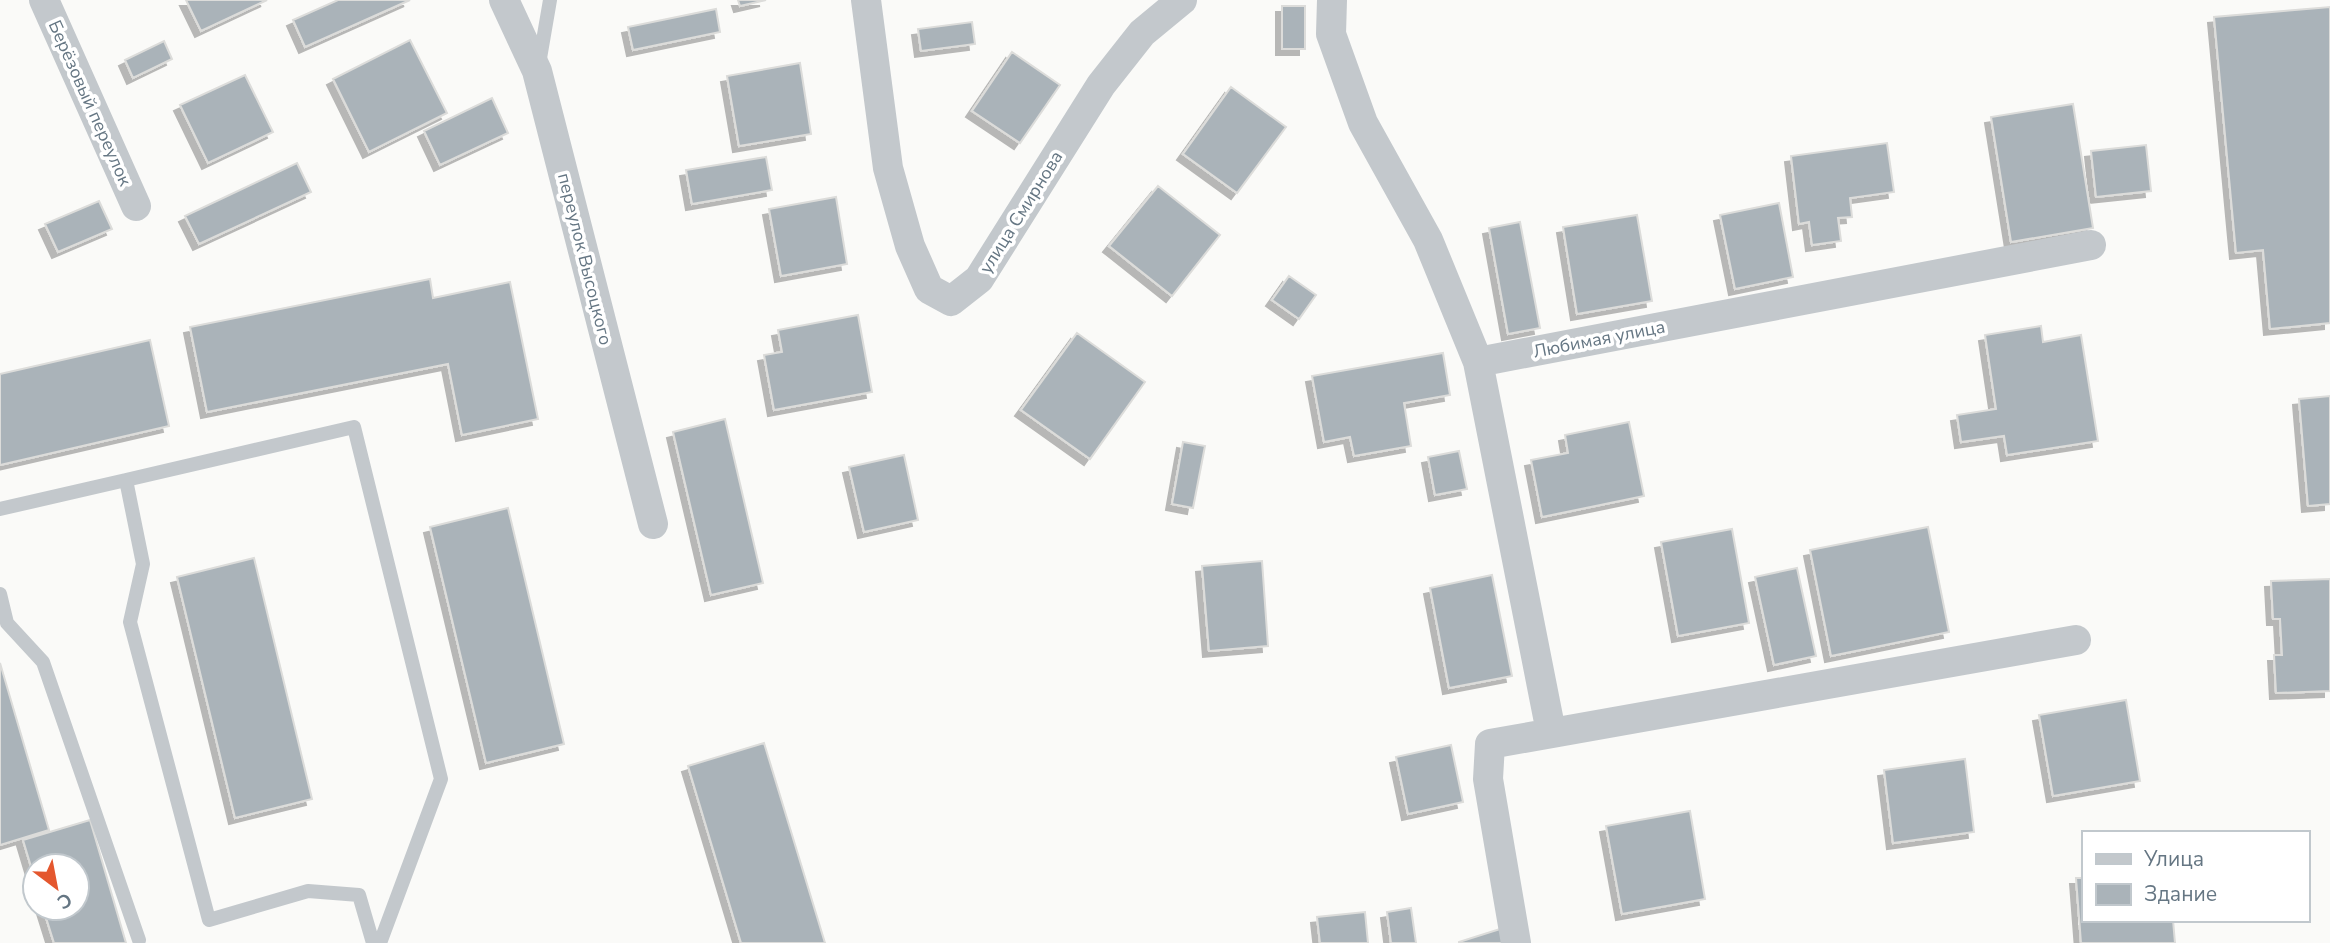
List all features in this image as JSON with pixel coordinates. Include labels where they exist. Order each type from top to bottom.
[{"type":"street","name":"Берёзовый переулок","points":[[44,0],[136,206]]},
{"type":"street","name":"переулок Высоцкого","points":[[504,0],[537,71],[653,524]]},
{"type":"street","name":"улица Смирнова","points":[[866,0],[888,168],[910,246],[929,289],[951,301],[978,279],[1101,85],[1142,33],[1182,0]]},
{"type":"street","points":[[1332,0],[1331,34],[1363,123],[1428,240],[1478,362],[1551,732]]},
{"type":"street","name":"Любимая улица","points":[[1478,362],[2091,245]]},
{"type":"street","points":[[1516,943],[1488,779],[1490,744],[2076,640]]},
{"type":"lane","points":[[537,71],[550,0]]},
{"type":"lane","points":[[0,509],[354,427],[441,779],[380,943]]},
{"type":"lane","points":[[126,480],[143,564],[130,622],[209,920],[308,891],[359,895],[373,943]]},
{"type":"lane","points":[[0,594],[7,623],[43,662],[139,940]]},
{"type":"building","points":[[186,0],[267,0],[201,31]]},
{"type":"building","points":[[338,0],[410,0],[305,47],[293,20]]},
{"type":"building","points":[[738,0],[766,0],[740,6]]},
{"type":"building","points":[[1282,6],[1305,6],[1305,49],[1282,49]]},
{"type":"building","points":[[2330,7],[2330,323],[2270,329],[2263,250],[2236,253],[2214,17]]},
{"type":"building","points":[[716,9],[720,32],[633,50],[628,27]]},
{"type":"building","points":[[972,22],[975,44],[921,51],[918,29]]},
{"type":"building","points":[[410,40],[447,113],[369,152],[333,79]]},
{"type":"building","points":[[164,41],[172,59],[133,78],[125,60]]},
{"type":"building","points":[[1012,52],[1060,85],[1020,143],[972,111]]},
{"type":"building","points":[[800,63],[811,134],[739,146],[727,76]]},
{"type":"building","points":[[245,75],[273,132],[208,163],[180,105]]},
{"type":"building","points":[[1231,87],[1286,127],[1237,193],[1183,154]]},
{"type":"building","points":[[492,98],[508,133],[440,165],[424,131]]},
{"type":"building","points":[[2073,104],[2093,228],[2011,242],[1991,117]]},
{"type":"building","points":[[1887,143],[1894,192],[1850,198],[1852,217],[1838,218],[1841,241],[1812,245],[1809,222],[1799,224],[1791,156]]},
{"type":"building","points":[[2146,145],[2151,191],[2096,197],[2091,151]]},
{"type":"building","points":[[766,157],[772,190],[692,204],[686,170]]},
{"type":"building","points":[[297,163],[311,192],[199,244],[185,216]]},
{"type":"building","points":[[1158,186],[1220,235],[1172,296],[1109,246]]},
{"type":"building","points":[[836,197],[847,264],[781,276],[769,209]]},
{"type":"building","points":[[99,201],[112,229],[58,252],[45,224]]},
{"type":"building","points":[[1779,203],[1793,277],[1735,289],[1720,215]]},
{"type":"building","points":[[1637,215],[1652,301],[1577,314],[1563,227]]},
{"type":"building","points":[[1520,222],[1540,328],[1508,334],[1489,228]]},
{"type":"building","points":[[1289,276],[1316,295],[1299,319],[1272,300]]},
{"type":"building","points":[[430,279],[433,298],[510,282],[538,419],[462,435],[448,364],[207,412],[190,327]]},
{"type":"building","points":[[858,315],[872,392],[774,410],[764,355],[782,352],[778,330]]},
{"type":"building","points":[[2041,326],[2043,342],[2081,335],[2098,441],[2007,455],[2004,436],[1961,442],[1957,415],[1996,409],[1985,335]]},
{"type":"building","points":[[1077,333],[1145,382],[1090,459],[1021,410]]},
{"type":"building","points":[[150,340],[169,426],[0,465],[0,374]]},
{"type":"building","points":[[1443,353],[1450,395],[1404,403],[1411,446],[1354,456],[1350,437],[1324,442],[1312,376]]},
{"type":"building","points":[[2330,396],[2330,504],[2308,506],[2299,399]]},
{"type":"building","points":[[725,419],[763,583],[711,595],[673,432]]},
{"type":"building","points":[[1629,422],[1644,496],[1542,517],[1531,460],[1568,453],[1565,435]]},
{"type":"building","points":[[1183,442],[1205,446],[1193,508],[1172,504]]},
{"type":"building","points":[[1459,451],[1467,489],[1435,495],[1428,457]]},
{"type":"building","points":[[904,455],[918,520],[864,532],[849,467]]},
{"type":"building","points":[[508,508],[564,744],[486,763],[430,527]]},
{"type":"building","points":[[1928,527],[1949,632],[1831,656],[1810,550]]},
{"type":"building","points":[[1732,529],[1749,623],[1678,636],[1661,542]]},
{"type":"building","points":[[254,558],[312,799],[235,818],[177,577]]},
{"type":"building","points":[[1262,561],[1268,646],[1209,651],[1202,566]]},
{"type":"building","points":[[1797,568],[1816,656],[1774,665],[1755,577]]},
{"type":"building","points":[[1492,575],[1512,676],[1449,688],[1430,588]]},
{"type":"building","points":[[2330,579],[2330,691],[2276,693],[2274,655],[2282,655],[2280,619],[2273,619],[2271,581]]},
{"type":"building","points":[[0,663],[49,830],[0,845]]},
{"type":"building","points":[[2126,700],[2140,781],[2053,796],[2039,715]]},
{"type":"building","points":[[764,743],[825,943],[741,943],[688,766]]},
{"type":"building","points":[[1451,745],[1463,802],[1408,814],[1396,757]]},
{"type":"building","points":[[1965,759],[1974,832],[1893,843],[1884,770]]},
{"type":"building","points":[[1690,811],[1705,899],[1622,914],[1606,826]]},
{"type":"building","points":[[90,820],[126,943],[54,943],[47,922],[91,922],[91,852],[27,852],[23,840]]},
{"type":"building","points":[[2076,878],[2082,878],[2082,922],[2173,922],[2175,943],[2081,943]]},
{"type":"building","points":[[1411,908],[1416,943],[1391,943],[1387,912]]},
{"type":"building","points":[[1365,912],[1368,943],[1320,943],[1317,917]]},
{"type":"building","points":[[1500,929],[1505,943],[1459,943],[1459,942]]}]
